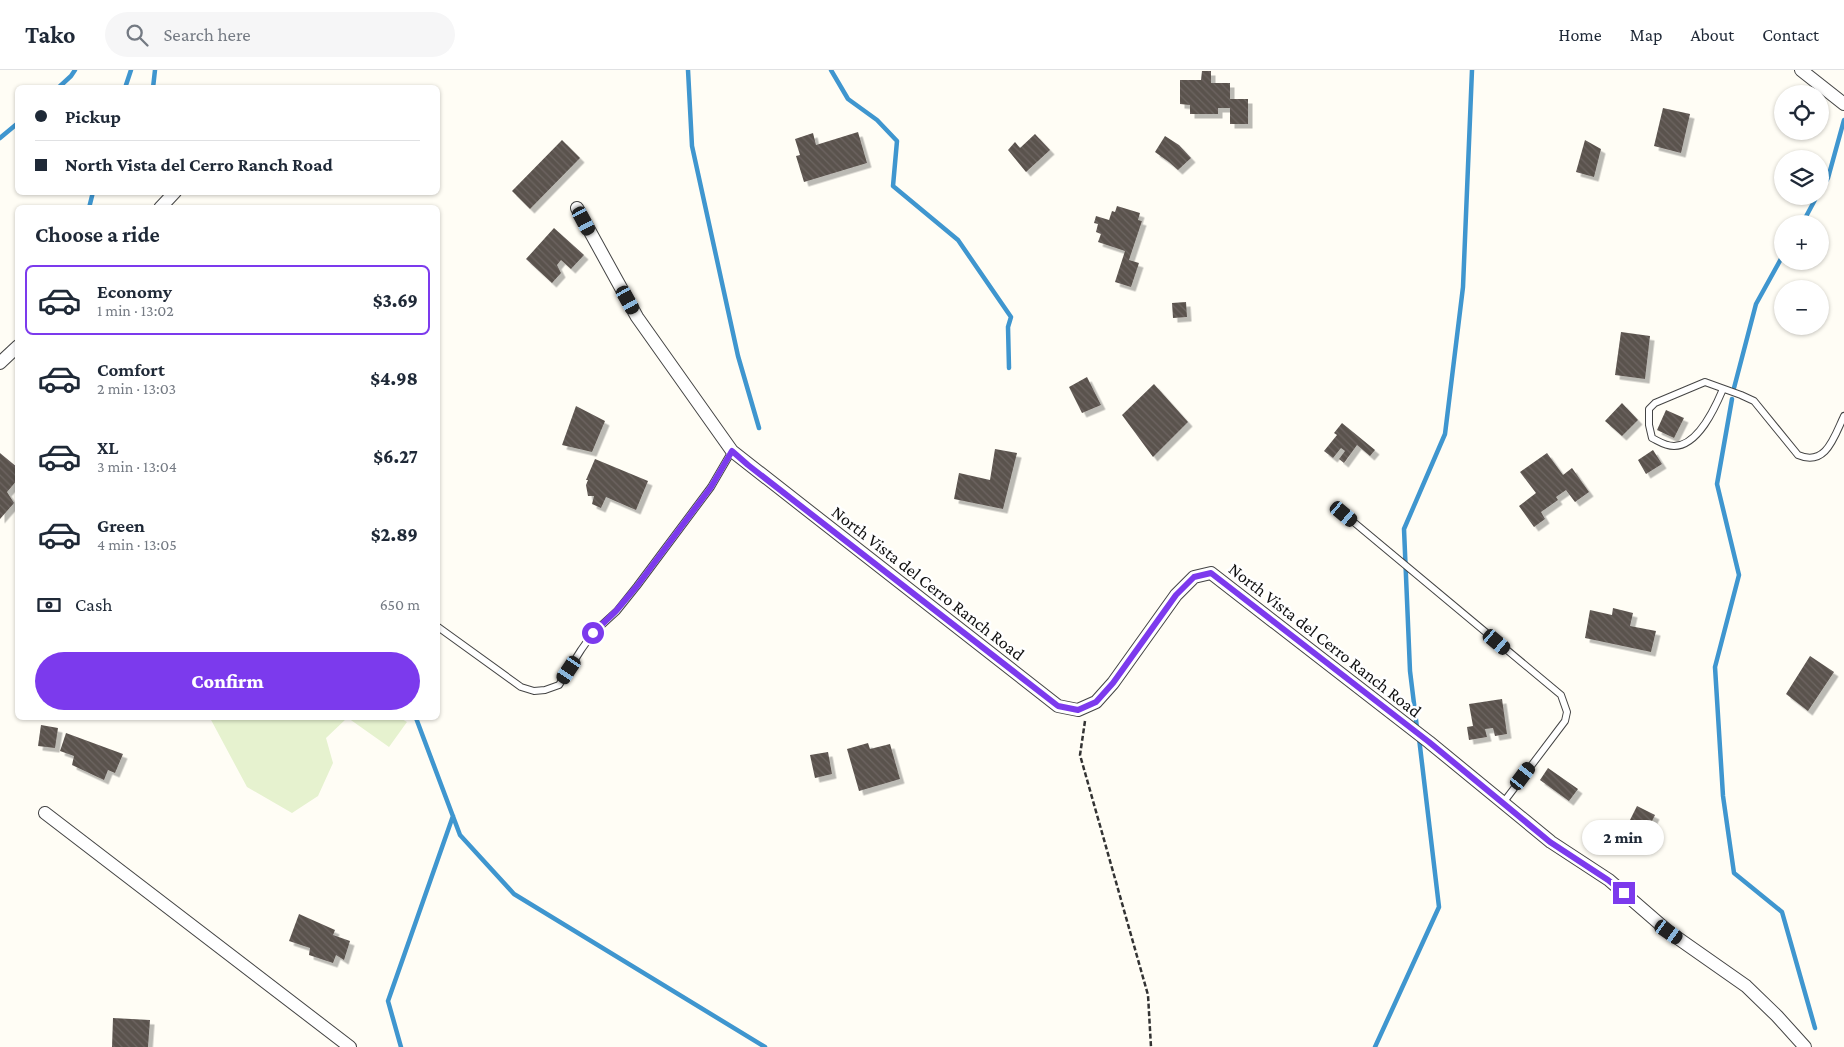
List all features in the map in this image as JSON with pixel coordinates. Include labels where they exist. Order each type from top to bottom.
[{"type":"street","points":[[1801,70],[1844,104]]},
{"type":"street","points":[[163,205],[172,195]]},
{"type":"street","name":"North Vista del Cerro Ranch Road","points":[[577,208],[637,317],[732,451],[1058,706],[1078,710],[1096,702],[1113,683],[1176,595],[1194,577],[1211,573],[1429,742],[1550,842],[1608,880],[1669,932],[1746,986],[1805,1047]]},
{"type":"street","points":[[0,363],[15,349]]},
{"type":"street","points":[[44,813],[350,1047]]},
{"type":"lane","points":[[1723,389],[1712,415],[1686,443],[1676,446],[1664,445],[1652,438],[1649,425],[1649,409],[1655,403],[1705,382],[1741,395],[1754,402],[1798,455],[1807,459],[1818,457],[1826,450],[1844,416]]},
{"type":"lane","points":[[440,629],[521,687],[534,691],[546,690],[560,685],[593,633],[616,611],[632,592],[711,487],[732,451]]},
{"type":"lane","points":[[1344,514],[1561,696],[1567,712],[1565,721],[1502,803]]},
{"type":"path","points":[[1087,706],[1080,755],[1148,996],[1151,1047]]},
{"type":"green space","points":[[211,720],[345,720],[326,738],[333,763],[318,796],[292,813],[247,787]]},
{"type":"green space","points":[[351,720],[404,720],[407,722],[389,747]]},
{"type":"building","points":[[1202,71],[1211,71],[1211,83],[1230,83],[1230,99],[1248,99],[1248,124],[1230,124],[1230,108],[1218,108],[1218,114],[1190,114],[1190,105],[1180,104],[1180,80],[1201,80]]},
{"type":"building","points":[[1663,108],[1690,114],[1681,153],[1654,146]]},
{"type":"building","points":[[858,132],[867,163],[804,182],[796,156],[800,155],[795,139],[813,133],[816,145]]},
{"type":"building","points":[[1035,134],[1050,150],[1026,172],[1008,150],[1015,142],[1020,148]]},
{"type":"building","points":[[1165,136],[1179,145],[1191,158],[1178,170],[1155,152]]},
{"type":"building","points":[[562,140],[580,158],[530,209],[512,191]]},
{"type":"building","points":[[1585,140],[1601,149],[1594,177],[1576,172]]},
{"type":"building","points":[[1117,206],[1140,213],[1138,220],[1142,221],[1129,260],[1139,263],[1131,287],[1115,282],[1125,251],[1098,242],[1101,234],[1096,232],[1098,224],[1094,223],[1096,216],[1109,220],[1112,211],[1115,212]]},
{"type":"building","points":[[554,228],[584,255],[571,269],[561,260],[557,265],[561,273],[552,283],[526,259]]},
{"type":"building","points":[[1186,302],[1187,317],[1173,318],[1172,303]]},
{"type":"building","points":[[1621,332],[1650,336],[1645,379],[1615,375]]},
{"type":"building","points":[[1087,377],[1101,405],[1082,413],[1069,387]]},
{"type":"building","points":[[1154,384],[1188,422],[1153,457],[1122,415]]},
{"type":"building","points":[[1622,403],[1638,420],[1622,436],[1605,421]]},
{"type":"building","points":[[576,406],[605,421],[592,452],[562,445]]},
{"type":"building","points":[[1666,410],[1684,418],[1674,438],[1657,430]]},
{"type":"building","points":[[1342,423],[1375,450],[1370,456],[1357,445],[1344,463],[1339,459],[1345,451],[1341,448],[1333,458],[1324,451],[1337,435],[1334,433]]},
{"type":"building","points":[[995,449],[1017,453],[1003,509],[954,499],[959,473],[990,480]]},
{"type":"building","points":[[1653,450],[1662,464],[1646,474],[1638,460]]},
{"type":"building","points":[[0,453],[15,466],[15,483],[7,492],[14,503],[0,519]]},
{"type":"building","points":[[1547,453],[1563,475],[1572,468],[1589,492],[1575,502],[1566,490],[1556,497],[1558,500],[1541,512],[1545,519],[1534,527],[1519,506],[1536,493],[1520,472]]},
{"type":"building","points":[[595,459],[648,481],[636,510],[606,497],[601,508],[592,504],[594,496],[588,496],[586,485],[588,480],[586,480]]},
{"type":"building","points":[[1613,608],[1633,613],[1630,626],[1656,631],[1651,652],[1585,638],[1590,610],[1612,615]]},
{"type":"building","points":[[1810,656],[1834,672],[1808,711],[1786,694]]},
{"type":"building","points":[[1502,699],[1507,734],[1495,736],[1493,728],[1485,729],[1487,737],[1469,740],[1467,727],[1473,726],[1469,704]]},
{"type":"building","points":[[41,725],[58,728],[55,748],[38,746]]},
{"type":"building","points":[[66,733],[123,754],[115,773],[108,770],[104,780],[72,765],[74,756],[60,751]]},
{"type":"building","points":[[868,743],[870,749],[890,744],[900,779],[859,791],[847,749]]},
{"type":"building","points":[[828,752],[832,774],[815,778],[810,755]]},
{"type":"building","points":[[1548,768],[1578,789],[1569,801],[1540,780]]},
{"type":"building","points":[[1637,806],[1655,815],[1642,841],[1624,832]]},
{"type":"building","points":[[299,914],[335,930],[333,935],[350,941],[344,960],[336,955],[333,963],[309,955],[310,948],[289,941]]},
{"type":"building","points":[[113,1018],[150,1020],[148,1047],[112,1047]]},
{"type":"waterway","points":[[61,85],[75,70]]},
{"type":"waterway","points":[[126,85],[131,70]]},
{"type":"waterway","points":[[153,85],[155,70]]},
{"type":"waterway","points":[[688,70],[692,146],[738,356],[759,428]]},
{"type":"waterway","points":[[831,70],[848,99],[877,120],[897,141],[893,186],[958,240],[1011,317],[1008,327],[1009,368]]},
{"type":"waterway","points":[[1417,728],[1410,671],[1404,529],[1445,434],[1463,287],[1472,70]]},
{"type":"waterway","points":[[1829,174],[1844,120]]},
{"type":"waterway","points":[[0,138],[15,126]]},
{"type":"waterway","points":[[90,205],[92,195]]},
{"type":"waterway","points":[[1807,215],[1812,205]]},
{"type":"waterway","points":[[1734,388],[1756,304],[1775,270]]},
{"type":"waterway","points":[[1732,399],[1717,484],[1739,575],[1715,667],[1723,796],[1734,873],[1782,912],[1815,1028]]},
{"type":"waterway","points":[[417,720],[460,835],[514,894],[765,1047]]},
{"type":"waterway","points":[[1375,1047],[1439,907],[1419,738]]},
{"type":"waterway","points":[[401,1047],[388,1001],[453,816]]},
{"type":"route","points":[[593,633],[616,611],[637,586],[711,487],[732,451],[1058,706],[1078,710],[1096,702],[1113,683],[1176,595],[1194,577],[1211,573],[1429,742],[1550,842],[1608,880],[1624,893]]}]
